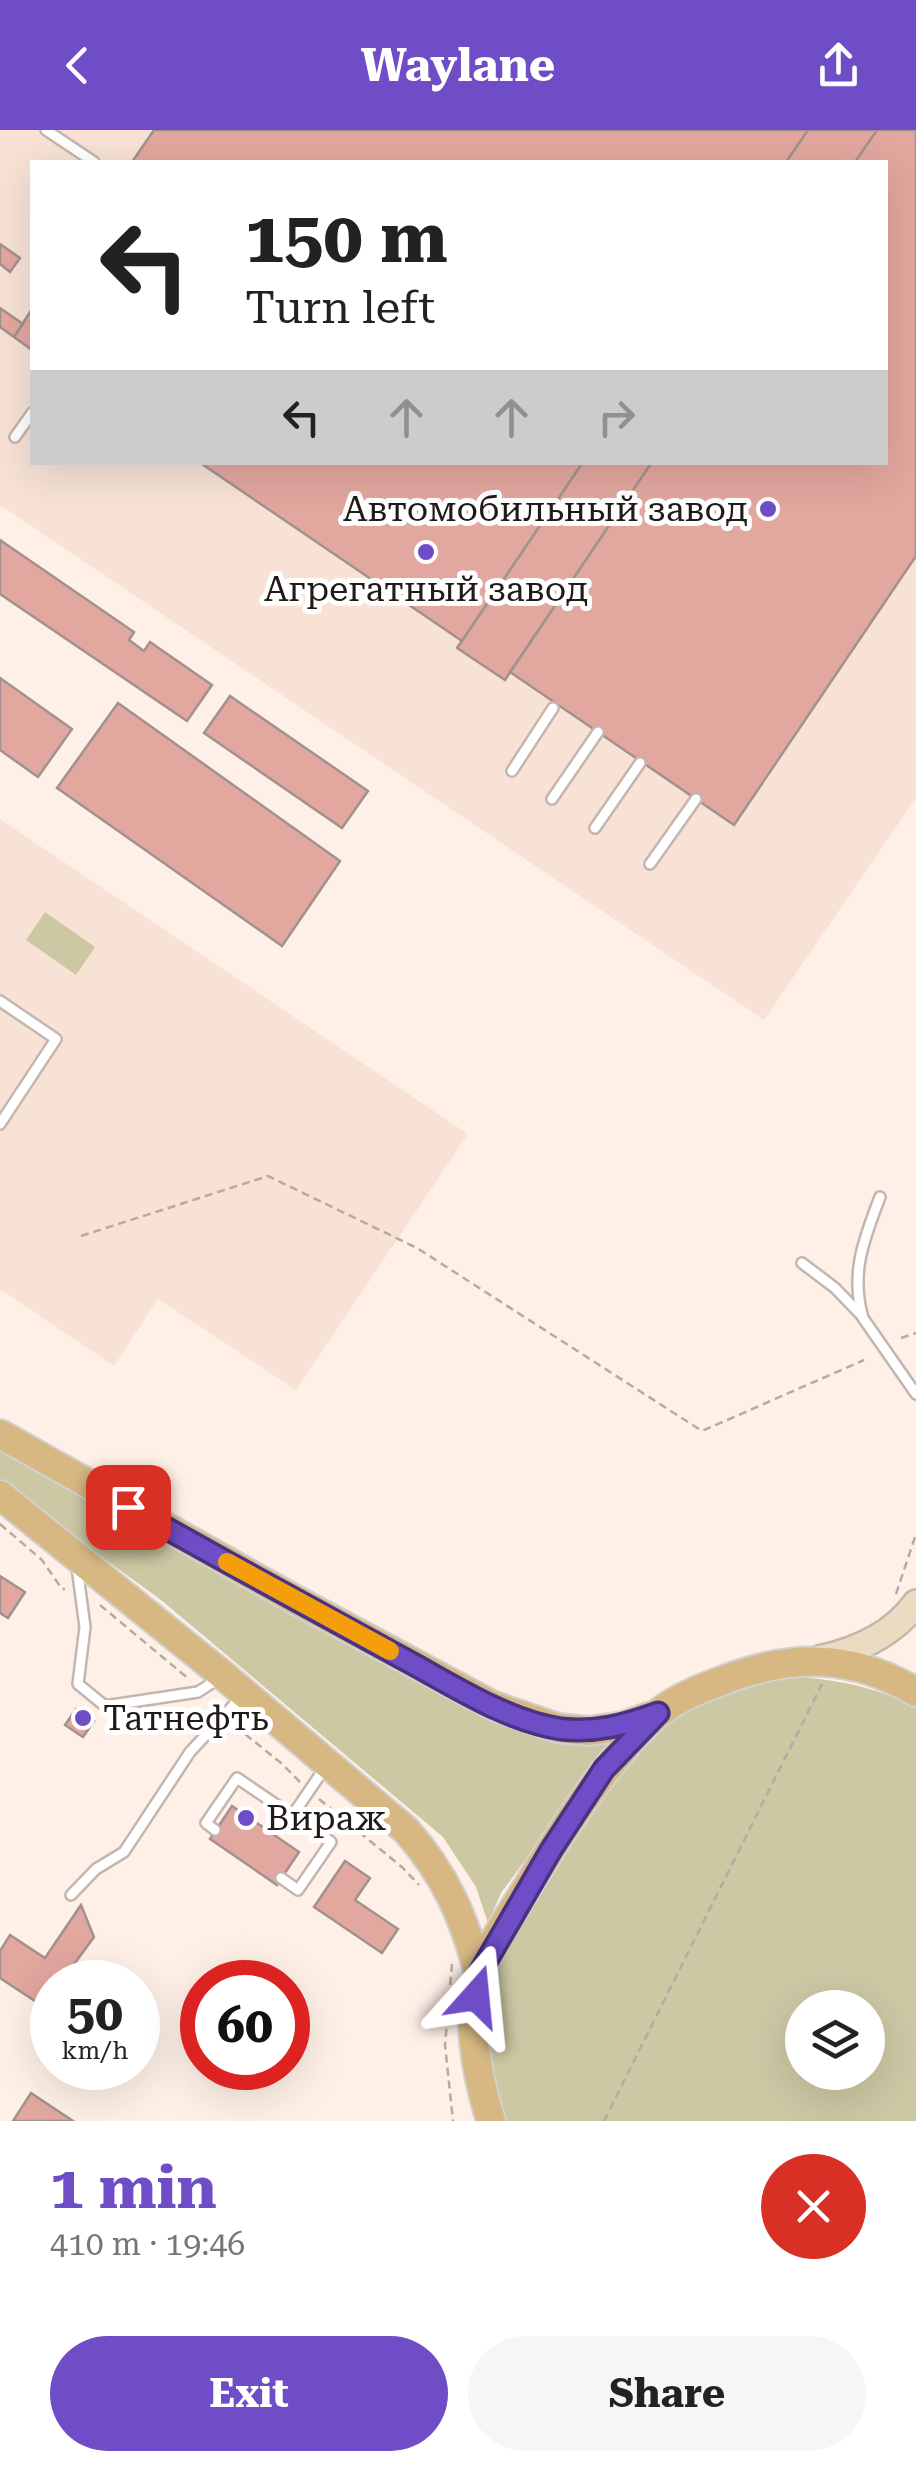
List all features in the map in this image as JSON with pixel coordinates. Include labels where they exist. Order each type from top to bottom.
[{"type":"main road","points":[[0,1434],[494,1706],[558,1728],[589,1731],[623,1726],[658,1713],[699,1689],[759,1666],[824,1661],[886,1674],[916,1692]]},
{"type":"main road","points":[[0,1495],[234,1684],[406,1830],[432,1860],[454,1896],[479,1974]]},
{"type":"main road","points":[[491,2121],[479,2081],[474,2019],[479,1974],[542,1864],[604,1769],[658,1713]]},
{"type":"street","points":[[824,1661],[879,1638],[905,1601]]},
{"type":"lane","points":[[46,130],[91,160]]},
{"type":"lane","points":[[15,437],[30,415]]},
{"type":"lane","points":[[512,771],[553,708]]},
{"type":"lane","points":[[552,798],[598,732]]},
{"type":"lane","points":[[595,828],[640,764]]},
{"type":"lane","points":[[650,864],[696,800]]},
{"type":"lane","points":[[0,1001],[56,1039],[0,1124]]},
{"type":"lane","points":[[864,1318],[856,1281],[858,1257],[880,1197]]},
{"type":"lane","points":[[802,1263],[836,1288],[864,1318],[916,1394]]},
{"type":"lane","points":[[76,1554],[85,1627],[78,1684],[105,1706],[234,1684]]},
{"type":"lane","points":[[70,1895],[96,1869],[124,1852],[234,1684]]},
{"type":"lane","points":[[292,1816],[327,1764]]},
{"type":"lane","points":[[216,1830],[206,1823],[237,1778],[331,1842],[298,1890],[281,1878]]},
{"type":"path","points":[[81,1236],[268,1176],[417,1248],[702,1432],[864,1360]]},
{"type":"path","points":[[900,1338],[916,1332]]},
{"type":"path","points":[[0,1524],[29,1548],[66,1589]]},
{"type":"path","points":[[905,1601],[916,1534]]},
{"type":"path","points":[[94,1598],[107,1613],[191,1680]]},
{"type":"path","points":[[604,2121],[824,1661]]},
{"type":"path","points":[[231,1723],[281,1762],[301,1784]]},
{"type":"path","points":[[318,1799],[421,1887]]},
{"type":"path","points":[[452,1950],[445,2045],[453,2121]]},
{"type":"shaded area","points":[[0,130],[916,130],[916,798],[764,1020],[0,505]]},
{"type":"shaded area","points":[[0,819],[468,1134],[296,1390],[158,1299],[114,1366],[0,1289]]},
{"type":"shaded area","points":[[45,912],[95,947],[76,975],[26,940]]},
{"type":"shaded area","points":[[0,1447],[452,1695],[615,1738],[501,1893],[488,1923],[476,1887],[443,1837],[161,1600],[0,1483]]},
{"type":"shaded area","points":[[802,1677],[875,1690],[916,1708],[916,2121],[499,2121],[485,2044],[493,1970],[506,1938],[586,1812],[663,1723],[697,1703],[764,1680]]},
{"type":"building","points":[[154,130],[808,130],[787,160],[133,160]]},
{"type":"building","points":[[808,130],[877,130],[856,160],[787,160]]},
{"type":"building","name":"Автомобильный завод","points":[[877,130],[916,130],[916,556],[734,825],[510,672],[650,465],[888,465],[888,160],[856,160]]},
{"type":"building","points":[[0,244],[20,258],[10,272],[0,264]]},
{"type":"building","points":[[0,308],[23,324],[14,337],[0,327]]},
{"type":"building","points":[[30,312],[30,349],[14,337]]},
{"type":"building","name":"Агрегатный завод","points":[[203,465],[581,465],[462,641]]},
{"type":"building","points":[[581,465],[650,465],[505,680],[457,648]]},
{"type":"building","points":[[0,540],[134,632],[129,640],[144,651],[150,642],[212,685],[187,721],[0,594]]},
{"type":"building","points":[[0,678],[72,729],[38,777],[0,750]]},
{"type":"building","points":[[230,696],[368,791],[342,828],[204,733]]},
{"type":"building","points":[[118,703],[340,861],[282,946],[57,788]]},
{"type":"building","points":[[0,1576],[25,1592],[8,1618],[0,1613]]},
{"type":"building","points":[[76,1709],[94,1721],[83,1737],[65,1725]]},
{"type":"building","points":[[232,1806],[299,1852],[277,1885],[210,1839]]},
{"type":"building","points":[[345,1861],[370,1878],[355,1900],[398,1929],[382,1953],[314,1907]]},
{"type":"building","points":[[81,1905],[94,1937],[77,1960],[30,1960],[30,1998],[0,1978],[0,1951],[10,1935],[45,1958]]},
{"type":"building","points":[[31,2093],[73,2121],[13,2121]]},
{"type":"slow traffic","points":[[227,1562],[390,1651]]},
{"type":"place","name":"Автомобильный завод","points":[[768,509]]},
{"type":"place","name":"Агрегатный завод","points":[[426,552]]},
{"type":"place","name":"Татнефть","points":[[83,1718]]},
{"type":"place","name":"Вираж","points":[[246,1818]]},
{"type":"route","points":[[128,1507],[432,1674],[524,1719],[589,1731],[623,1726],[658,1713],[604,1769],[551,1850],[479,1974],[476,1996]]}]
